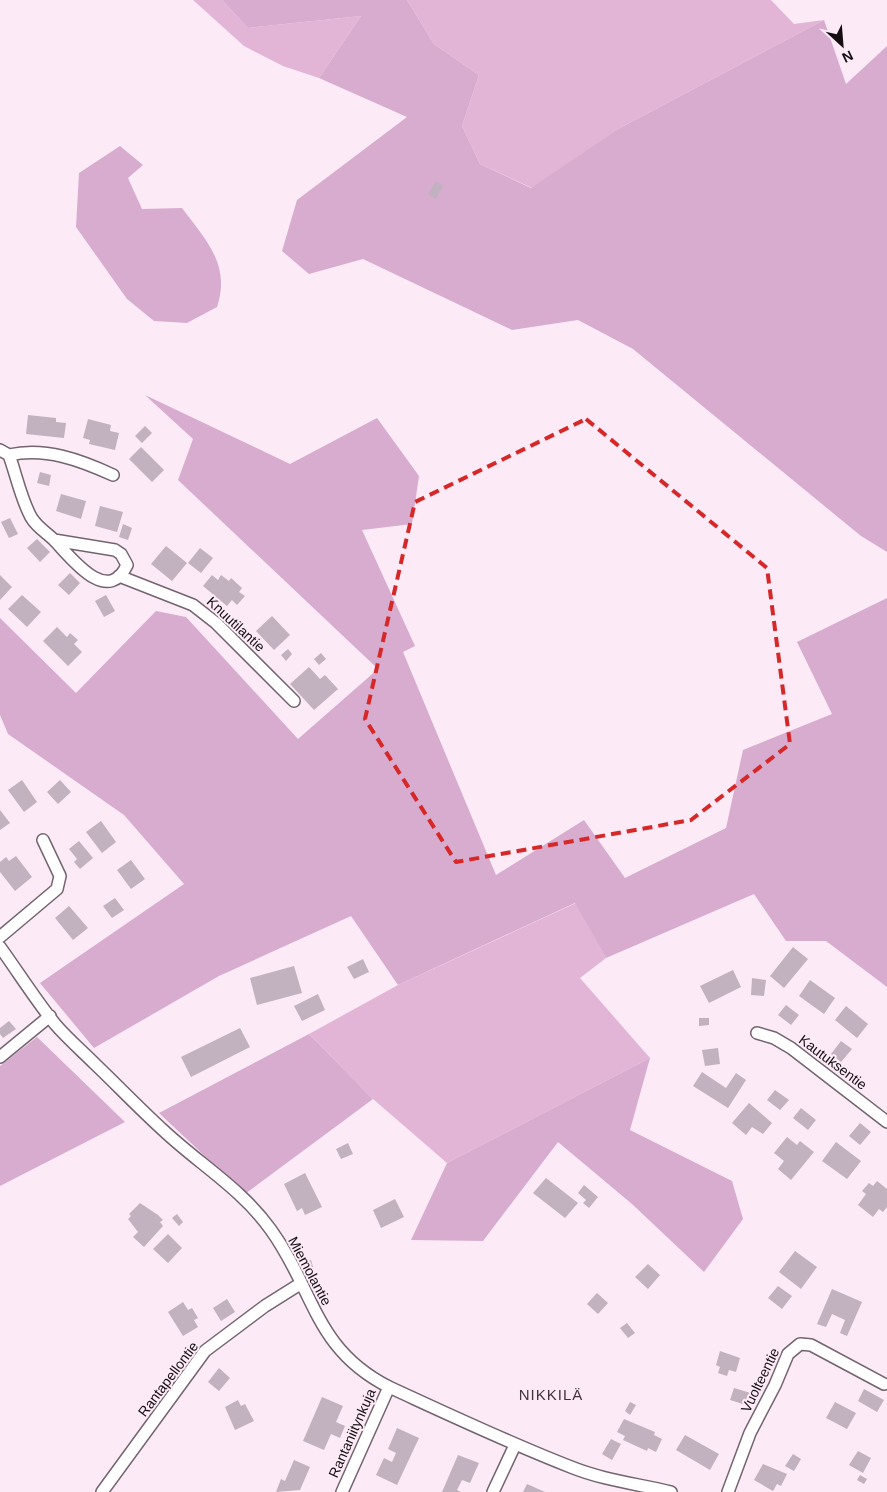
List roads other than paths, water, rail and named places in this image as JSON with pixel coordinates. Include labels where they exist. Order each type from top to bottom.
[{"type":"street","points":[[54,540],[114,550],[121,554],[127,565],[119,576],[108,582],[96,580],[81,568],[31,517],[5,452],[28,451],[58,455],[82,461],[113,475]]},
{"type":"street","name":"Knuutilantie","points":[[119,576],[193,605],[216,623],[294,701]]},
{"type":"street","points":[[0,937],[57,889],[60,876],[43,840]]},
{"type":"street","name":"Miemolantie","points":[[0,946],[50,1016],[164,1132],[216,1173],[253,1207],[283,1250],[300,1284],[338,1349],[369,1377],[515,1445],[572,1468],[671,1492]]},
{"type":"street","points":[[0,1057],[50,1016]]},
{"type":"street","name":"Kautuksentie","points":[[757,1033],[774,1038],[791,1048],[887,1122]]},
{"type":"street","name":"Rantapellontie","points":[[102,1492],[205,1351],[265,1306],[300,1284]]},
{"type":"street","name":"Vuolteentie","points":[[728,1492],[750,1433],[775,1385],[790,1350],[800,1344],[811,1345],[884,1384]]},
{"type":"street","name":"Rantaniitynkuja","points":[[342,1492],[390,1387]]},
{"type":"street","points":[[493,1492],[515,1445]]},
{"type":"district","name":"NIKKILÄ","points":[[551,1394]]}]
